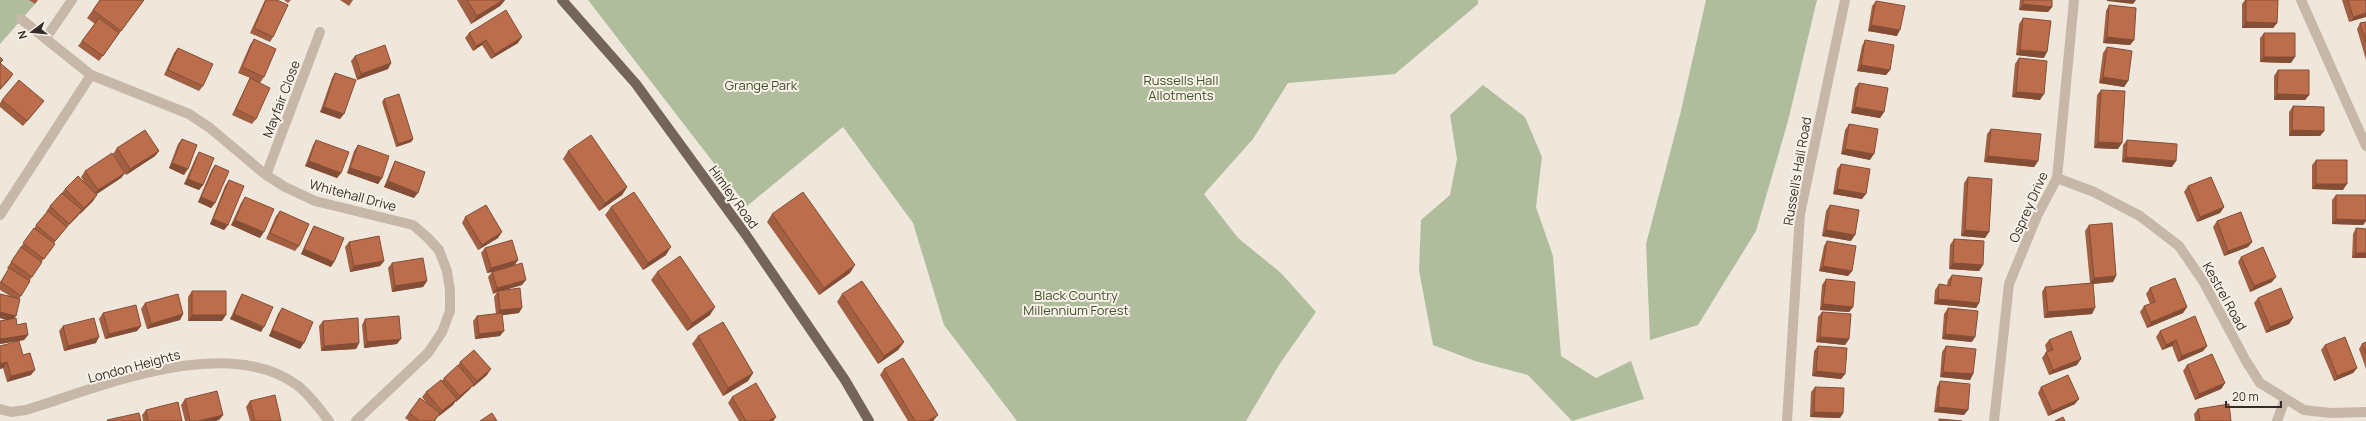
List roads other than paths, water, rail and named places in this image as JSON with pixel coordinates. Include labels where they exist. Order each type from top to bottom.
[{"type":"main road","name":"Himley Road","points":[[562,0],[641,91],[746,235],[845,380],[869,421]]},
{"type":"street","points":[[46,38],[72,0]]},
{"type":"street","name":"Russell's Hall Road","points":[[1787,421],[1800,214],[1844,0]]},
{"type":"street","name":"Osprey Drive","points":[[1994,421],[2009,284],[2037,216],[2057,178],[2074,0]]},
{"type":"street","points":[[2301,0],[2366,146]]},
{"type":"street","name":"Whitehall Drive","points":[[21,19],[91,75],[189,114],[210,128],[266,175],[285,187],[315,201],[413,225],[438,250],[447,271],[450,290],[450,311],[442,332],[428,353],[356,421]]},
{"type":"street","name":"Mayfair Close","points":[[266,175],[320,32]]},
{"type":"street","points":[[0,215],[91,75]]},
{"type":"street","name":"Kestrel Road","points":[[2057,178],[2094,192],[2140,216],[2179,246],[2203,281],[2246,361],[2260,383],[2304,410],[2331,413],[2366,412]]},
{"type":"street","name":"London Heights","points":[[0,409],[11,412],[26,410],[157,371],[193,364],[223,363],[254,367],[281,376],[313,399],[329,421]]},
{"type":"street","points":[[2277,421],[2285,399]]},
{"type":"park label","name":"Grange Park","points":[[761,85]]},
{"type":"park label","name":"Russells Hall Allotments","points":[[1181,88]]},
{"type":"park label","name":"Black Country Millennium Forest","points":[[1076,302]]}]
